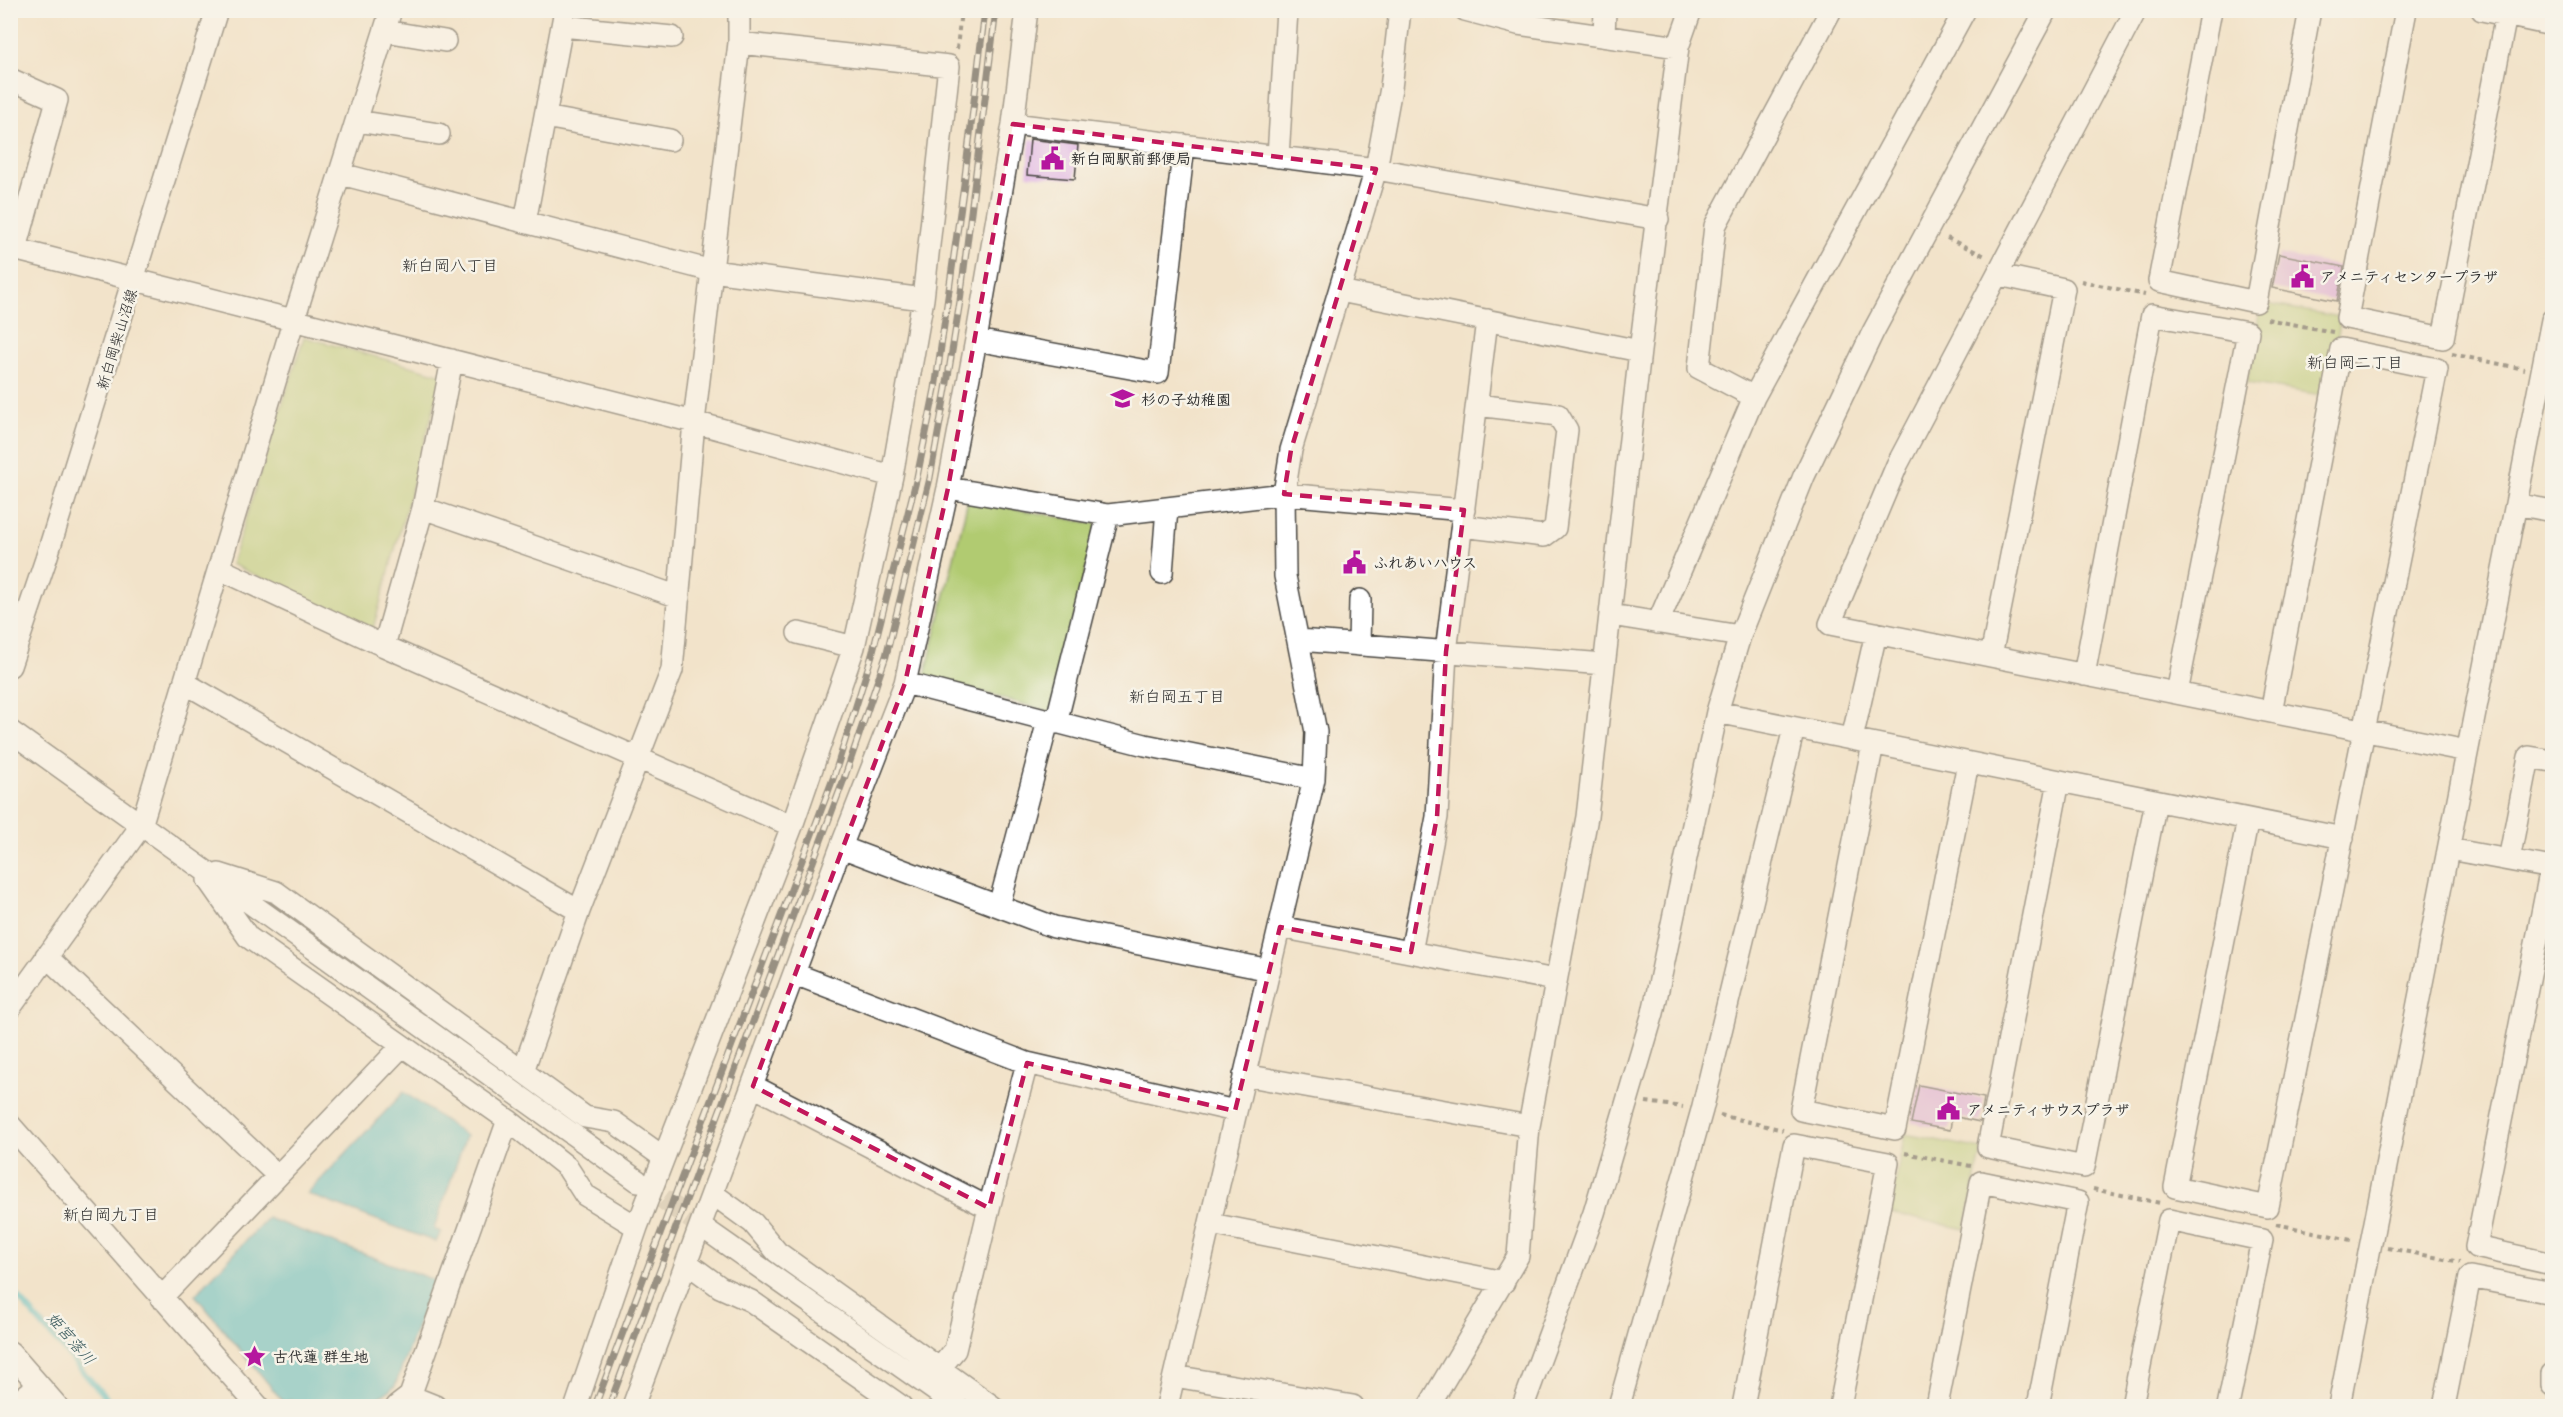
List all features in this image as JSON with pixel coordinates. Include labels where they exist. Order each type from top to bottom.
[{"type":"street","name":"新白岡柴山沼線","points":[[10,666],[135,278],[217,10]]},
{"type":"street","points":[[10,1008],[141,826],[294,319],[391,10]]},
{"type":"street","points":[[523,1071],[579,911],[672,670],[694,422],[739,44],[739,10]]},
{"type":"street","points":[[633,1407],[841,847],[905,683],[948,488],[976,340],[1013,124],[1027,10]]},
{"type":"street","points":[[1278,157],[1287,10]]},
{"type":"street","points":[[1167,1407],[1314,779],[1316,732],[1285,576],[1284,494],[1291,450],[1376,169],[1391,88],[1400,10]]},
{"type":"street","points":[[1465,10],[1519,17],[1604,36],[1678,47]]},
{"type":"street","points":[[1604,36],[1605,10]]},
{"type":"street","points":[[1429,1407],[1518,1256],[1529,1126],[1587,818],[1640,351],[1678,47],[1691,10]]},
{"type":"street","points":[[1754,398],[1699,368],[1715,226],[1831,10]]},
{"type":"street","points":[[1658,623],[1754,398],[1965,10]]},
{"type":"street","points":[[1523,1407],[1594,1213],[1653,1013],[1717,712],[1740,636],[1804,476],[1873,332],[2046,10]]},
{"type":"street","points":[[2136,10],[1999,275],[1897,465],[1830,624],[2467,751]]},
{"type":"street","points":[[2211,10],[2159,281],[2256,302],[2310,10]]},
{"type":"street","points":[[2406,10],[2347,318],[2443,338],[2506,15]]},
{"type":"street","points":[[2482,10],[2553,25]]},
{"type":"street","points":[[525,222],[564,18],[672,38]]},
{"type":"street","points":[[385,31],[445,41]]},
{"type":"street","points":[[576,1407],[637,1227],[792,826],[854,647],[892,476],[923,298],[949,66],[739,44]]},
{"type":"street","points":[[10,79],[57,100],[13,248],[694,422],[892,476]]},
{"type":"street","points":[[545,117],[670,140]]},
{"type":"street","points":[[357,121],[439,134]]},
{"type":"street","points":[[1013,124],[1376,169],[1658,219]]},
{"type":"street","points":[[976,340],[1158,373],[1184,145]]},
{"type":"street","points":[[341,174],[712,271],[923,298]]},
{"type":"street","points":[[1991,656],[2064,289],[1999,275]]},
{"type":"street","points":[[1340,291],[1640,351]]},
{"type":"street","points":[[2084,675],[2152,315],[2248,332],[2177,693]]},
{"type":"street","points":[[1411,952],[1437,818],[1446,652],[1487,320]]},
{"type":"street","points":[[2339,1407],[2553,320]]},
{"type":"street","points":[[2248,819],[2175,1187],[2268,1206],[2437,369],[2341,349],[2271,712]]},
{"type":"street","points":[[384,646],[423,508],[452,360]]},
{"type":"street","points":[[948,488],[1108,515],[1284,494],[1463,518],[1544,536],[1555,528],[1567,430],[1558,415],[1477,405]]},
{"type":"street","points":[[2516,504],[2553,511]]},
{"type":"street","points":[[423,508],[679,597]]},
{"type":"street","points":[[1162,573],[1167,508]]},
{"type":"street","points":[[999,906],[1108,515]]},
{"type":"street","points":[[220,569],[384,646],[792,826]]},
{"type":"street","points":[[1359,645],[1360,600]]},
{"type":"street","points":[[1611,615],[1740,636]]},
{"type":"street","points":[[798,633],[854,647]]},
{"type":"street","points":[[1852,739],[1876,633]]},
{"type":"street","points":[[1299,640],[1604,664]]},
{"type":"street","points":[[185,683],[579,911]]},
{"type":"street","points":[[905,683],[1145,745],[1314,779]]},
{"type":"street","points":[[1717,712],[2343,838]]},
{"type":"street","points":[[1619,1407],[1702,1110],[1794,728]]},
{"type":"street","points":[[10,731],[638,1181]]},
{"type":"street","points":[[1873,744],[1802,1110],[1895,1129],[1968,763]]},
{"type":"street","points":[[2509,860],[2529,757],[2553,761]]},
{"type":"street","points":[[2059,781],[1988,1147],[2074,1165],[2084,1167],[2156,801]]},
{"type":"street","points":[[841,847],[1053,927],[1270,970]]},
{"type":"street","points":[[2449,849],[2552,868],[2476,1247],[2553,1264]]},
{"type":"street","points":[[199,867],[276,892],[585,1117],[614,1122],[663,1157]]},
{"type":"street","points":[[199,867],[248,937],[508,1120],[567,1167],[585,1195],[637,1227]]},
{"type":"street","points":[[1280,927],[1555,980]]},
{"type":"street","points":[[46,956],[277,1175]]},
{"type":"street","points":[[795,974],[1027,1063],[1235,1111]]},
{"type":"street","points":[[161,1298],[402,1046]]},
{"type":"street","points":[[939,1369],[955,1350],[1027,1063]]},
{"type":"street","points":[[1244,1075],[1529,1126]]},
{"type":"street","points":[[753,1086],[989,1208]]},
{"type":"street","points":[[435,1407],[404,1401],[508,1120]]},
{"type":"street","points":[[10,1125],[258,1407]]},
{"type":"street","points":[[1743,1407],[1794,1144],[1888,1163],[1839,1407]]},
{"type":"street","points":[[1937,1407],[1981,1182],[2078,1202],[2038,1407]]},
{"type":"street","points":[[713,1194],[753,1223],[777,1252],[992,1407]]},
{"type":"street","points":[[2132,1407],[2169,1221],[2262,1240],[2228,1407]]},
{"type":"street","points":[[1211,1224],[1504,1282]]},
{"type":"street","points":[[708,1232],[957,1407]]},
{"type":"street","points":[[687,1263],[720,1287],[751,1301],[901,1407]]},
{"type":"street","points":[[2444,1407],[2470,1277],[2553,1293]]},
{"type":"street","points":[[10,1352],[57,1407]]},
{"type":"street","points":[[2553,1374],[2553,1386]]},
{"type":"street","points":[[1174,1376],[1353,1407]]},
{"type":"street","points":[[12,1407],[39,1385]]},
{"type":"path","points":[[949,66],[956,58],[962,10]]},
{"type":"path","points":[[1642,1101],[1702,1110],[1786,1130]]},
{"type":"path","points":[[1902,1153],[1972,1166]]},
{"type":"path","points":[[2092,1189],[2172,1205]]},
{"type":"path","points":[[2265,1222],[2461,1262]]},
{"type":"highlighted area","points":[[1013,124],[1376,169],[1291,450],[1284,494],[1464,510],[1446,652],[1437,817],[1411,952],[1280,927],[1235,1111],[1027,1063],[989,1208],[753,1086],[905,683],[948,488]]},
{"type":"green space","points":[[2261,303],[2341,317],[2327,396],[2247,383]]},
{"type":"green space","points":[[304,337],[443,375],[373,629],[231,564]]},
{"type":"green space","points":[[968,500],[1097,524],[1051,712],[925,676]]},
{"type":"green space","points":[[1905,1134],[1982,1149],[1965,1229],[1889,1213]]},
{"type":"water","points":[[404,1092],[466,1136],[434,1229],[441,1232],[436,1242],[307,1194]]},
{"type":"water","points":[[267,1218],[434,1280],[395,1386],[368,1406],[297,1406],[291,1399],[285,1404],[195,1295]]},
{"type":"building","name":"新白岡駅前郵便局","points":[[1030,139],[1078,145],[1075,179],[1027,175]]},
{"type":"building","points":[[2279,254],[2344,267],[2337,301],[2272,288]]},
{"type":"building","points":[[1919,1085],[1984,1098],[1980,1122],[1952,1116],[1950,1130],[1911,1123]]},
{"type":"waterway","name":"姫宮落川","points":[[10,1288],[113,1406]]},
{"type":"tunnel","points":[[638,1181],[708,1231]]},
{"type":"railway","points":[[595,1406],[834,776],[872,655],[917,477],[935,389],[964,184],[985,10]]},
{"type":"railway","points":[[609,1406],[844,779],[886,656],[930,478],[946,389],[960,301],[996,10]]},
{"type":"place","name":"新白岡駅前郵便局","points":[[1053,158]]},
{"type":"place","name":"アメニティセンタープラザ","points":[[2302,276]]},
{"type":"place","name":"杉の子幼稚園","points":[[1123,399]]},
{"type":"place","name":"ふれあいハウス","points":[[1355,562]]},
{"type":"place","name":"アメニティサウスプラザ","points":[[1949,1109]]},
{"type":"place","name":"古代蓮 群生地","points":[[255,1356]]},
{"type":"district","name":"新白岡八丁目","points":[[450,264]]},
{"type":"district","name":"新白岡二丁目","points":[[2355,361]]},
{"type":"district","name":"新白岡五丁目","points":[[1177,695]]},
{"type":"district","name":"新白岡九丁目","points":[[111,1213]]}]
